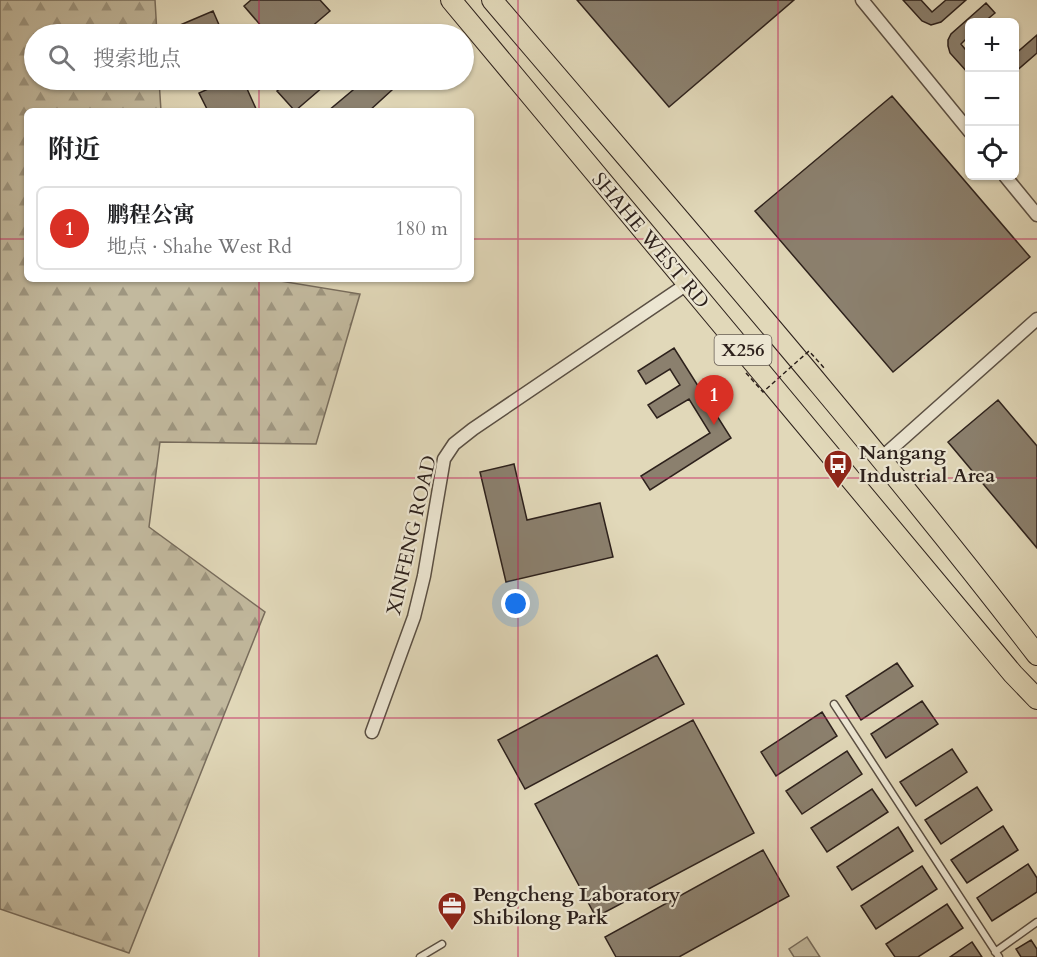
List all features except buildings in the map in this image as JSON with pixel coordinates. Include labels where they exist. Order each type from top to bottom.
[{"type":"main road","name":"SHAHE WEST RD","points":[[451,0],[471,24]]},
{"type":"main road","name":"SHAHE WEST RD","points":[[492,0],[880,459],[1037,655]]},
{"type":"main road","name":"SHAHE WEST RD","points":[[474,28],[1013,674],[1037,699]]},
{"type":"street","points":[[862,0],[965,127]]},
{"type":"street","points":[[1008,180],[1037,215]]},
{"type":"street","name":"XINFENG ROAD","points":[[372,732],[414,617],[424,576],[444,459],[454,444],[687,284]]},
{"type":"street","points":[[880,459],[1037,319]]},
{"type":"lane","points":[[834,704],[997,954],[1037,922]]},
{"type":"lane","points":[[420,957],[442,944]]},
{"type":"path","points":[[746,373],[763,392],[809,351],[825,369]]},
{"type":"green space","points":[[0,0],[155,0],[156,24],[24,24],[24,90],[160,90],[161,108],[24,108],[24,282],[286,282],[360,294],[316,444],[160,442],[149,527],[265,612],[129,953],[0,909]]},
{"type":"green space","points":[[807,937],[820,957],[794,957],[789,949]]},
{"type":"place","name":"鹏程公寓","points":[[714,425]]},
{"type":"place","name":"Nangang Industrial Area","points":[[838,490]]},
{"type":"place","name":"Pengcheng Laboratory Shibilong Park","points":[[452,932]]}]
